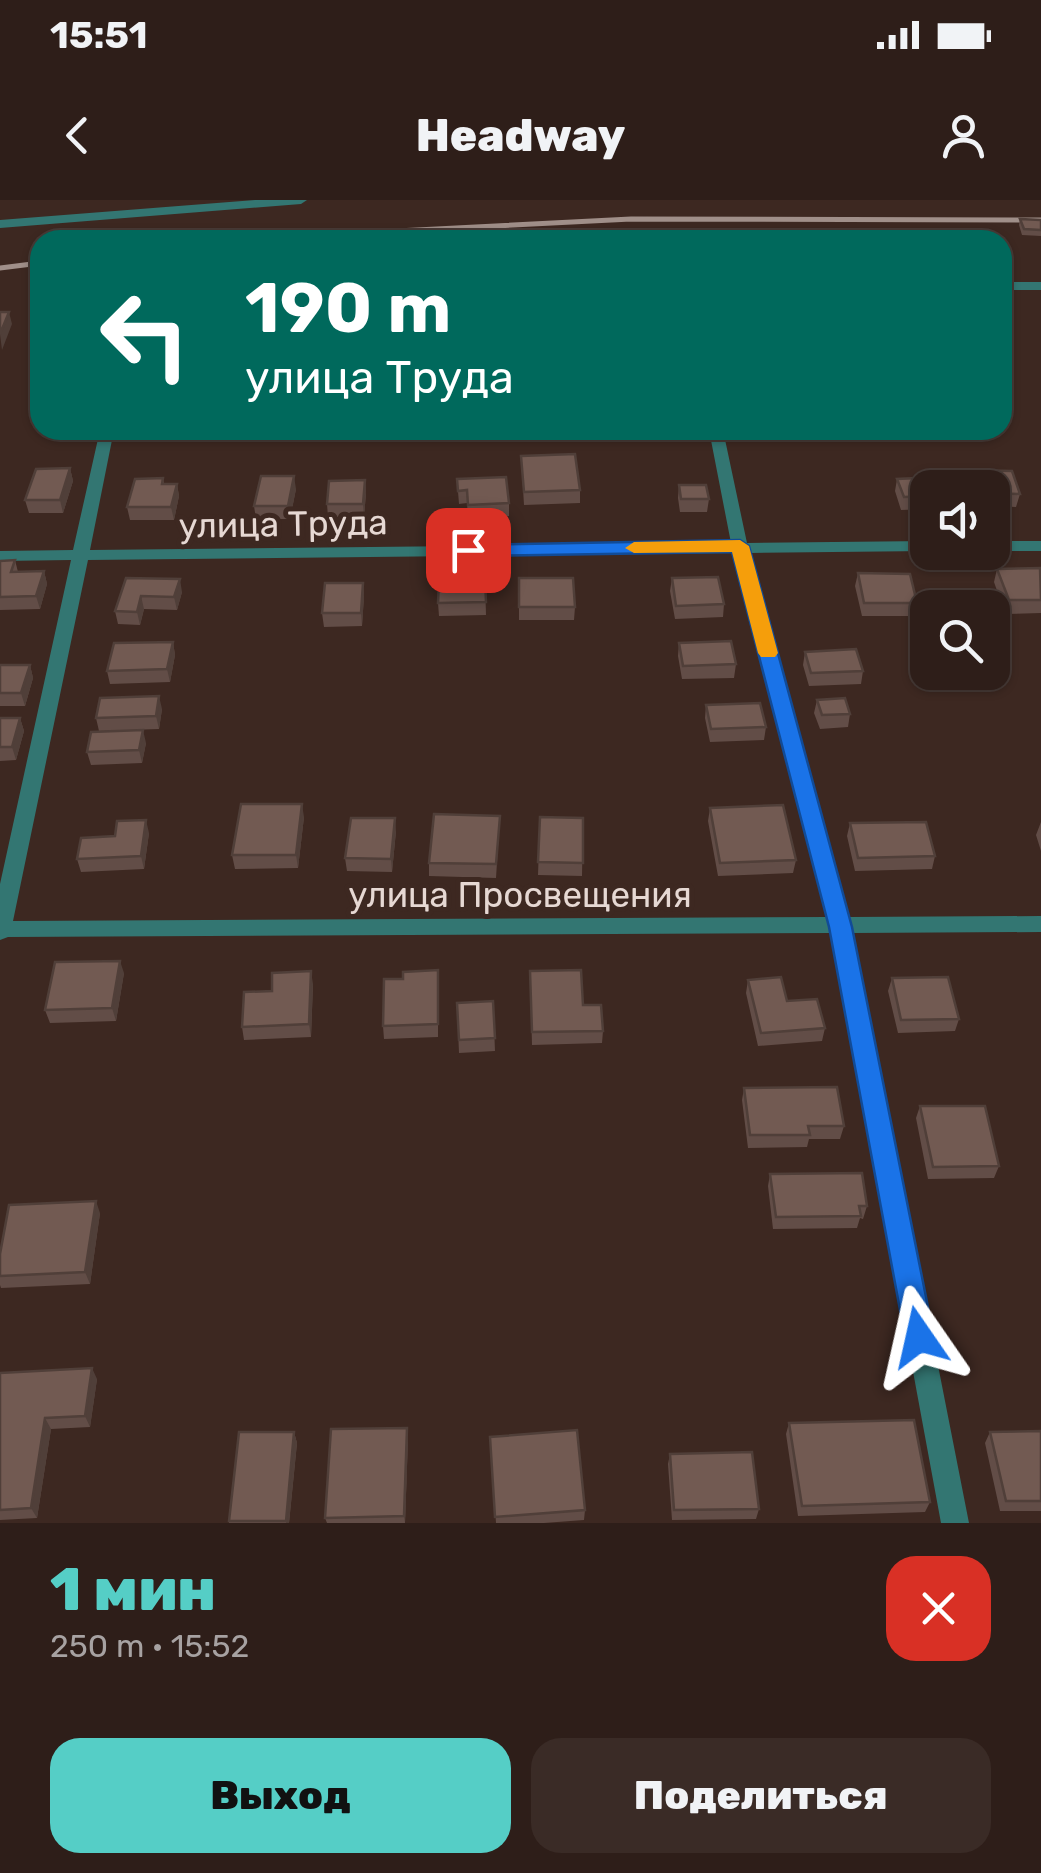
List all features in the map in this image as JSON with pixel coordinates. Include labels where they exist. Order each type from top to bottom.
[{"type":"street","points":[[0,224],[301,200]]},
{"type":"street","points":[[1012,286],[1041,286]]},
{"type":"street","points":[[0,930],[105,440]]},
{"type":"street","points":[[718,440],[740,546],[840,927],[955,1523]]},
{"type":"street","name":"улица Труда","points":[[0,556],[910,546]]},
{"type":"street","points":[[1010,546],[1041,546]]},
{"type":"street","name":"улица Просвещения","points":[[0,930],[1041,924]]},
{"type":"building","points":[[1020,219],[1041,220],[1041,230],[1024,229]]},
{"type":"building","points":[[0,312],[9,312],[0,334]]},
{"type":"building","points":[[575,454],[580,490],[524,492],[521,456]]},
{"type":"building","points":[[70,468],[60,500],[25,500],[36,469]]},
{"type":"building","points":[[1010,471],[1012,471],[1020,494],[1010,494]]},
{"type":"building","points":[[261,476],[294,476],[288,506],[254,506]]},
{"type":"building","points":[[506,477],[509,503],[468,505],[467,490],[458,491],[457,479]]},
{"type":"building","points":[[163,478],[162,484],[177,484],[171,507],[127,507],[135,479]]},
{"type":"building","points":[[910,478],[910,497],[904,497],[897,479]]},
{"type":"building","points":[[365,480],[363,504],[327,504],[329,481]]},
{"type":"building","points":[[679,485],[706,485],[709,499],[681,499]]},
{"type":"building","points":[[15,560],[11,572],[44,571],[36,596],[0,597],[0,561]]},
{"type":"building","points":[[1040,568],[1041,600],[1010,600],[1010,590],[1005,590],[997,570]]},
{"type":"building","points":[[858,573],[910,574],[914,590],[910,590],[910,603],[864,603]]},
{"type":"building","points":[[718,577],[724,604],[676,606],[672,578]]},
{"type":"building","points":[[126,578],[180,579],[174,597],[141,596],[137,612],[115,611]]},
{"type":"building","points":[[519,578],[573,578],[575,607],[519,607]]},
{"type":"building","points":[[439,579],[485,579],[486,602],[438,603]]},
{"type":"building","points":[[325,583],[363,583],[361,613],[322,613]]},
{"type":"building","points":[[731,641],[736,664],[683,666],[679,643]]},
{"type":"building","points":[[173,642],[167,669],[107,671],[114,643]]},
{"type":"building","points":[[856,649],[863,671],[811,673],[805,652]]},
{"type":"building","points":[[0,665],[30,665],[21,693],[0,693]]},
{"type":"building","points":[[159,696],[156,716],[96,718],[100,698]]},
{"type":"building","points":[[845,698],[850,714],[822,715],[817,700]]},
{"type":"building","points":[[760,703],[766,727],[711,729],[706,705]]},
{"type":"building","points":[[0,718],[20,718],[12,747],[0,747]]},
{"type":"building","points":[[143,730],[139,750],[87,752],[91,732]]},
{"type":"building","points":[[241,804],[302,804],[296,855],[232,855]]},
{"type":"building","points":[[783,805],[796,860],[720,863],[710,808]]},
{"type":"building","points":[[434,814],[500,816],[496,864],[429,863]]},
{"type":"building","points":[[540,817],[583,818],[583,863],[538,862]]},
{"type":"building","points":[[351,818],[395,818],[391,859],[345,858]]},
{"type":"building","points":[[146,820],[141,856],[77,859],[81,838],[115,836],[117,821]]},
{"type":"building","points":[[926,822],[935,856],[858,858],[850,823]]},
{"type":"building","points":[[120,961],[112,1008],[45,1010],[55,962]]},
{"type":"building","points":[[438,970],[438,1024],[383,1026],[384,979],[403,979],[403,972]]},
{"type":"building","points":[[581,970],[583,1005],[601,1005],[603,1031],[532,1032],[530,971]]},
{"type":"building","points":[[311,971],[309,1024],[242,1027],[244,992],[272,991],[272,973]]},
{"type":"building","points":[[781,977],[787,1001],[817,999],[825,1028],[761,1033],[748,980]]},
{"type":"building","points":[[948,977],[959,1019],[901,1020],[892,978]]},
{"type":"building","points":[[493,1001],[495,1038],[459,1040],[457,1003]]},
{"type":"building","points":[[837,1087],[844,1126],[808,1126],[810,1135],[750,1135],[744,1088]]},
{"type":"building","points":[[920,1106],[985,1106],[999,1166],[933,1167]]},
{"type":"building","points":[[862,1173],[867,1206],[859,1206],[861,1216],[776,1217],[770,1174]]},
{"type":"building","points":[[96,1201],[85,1272],[0,1276],[9,1205]]},
{"type":"building","points":[[92,1368],[85,1416],[45,1418],[31,1508],[0,1510],[0,1373]]},
{"type":"building","points":[[914,1420],[930,1502],[802,1506],[789,1423]]},
{"type":"building","points":[[407,1428],[404,1516],[325,1518],[331,1429]]},
{"type":"building","points":[[577,1430],[585,1510],[495,1517],[490,1437]]},
{"type":"building","points":[[1041,1431],[1041,1501],[1006,1501],[990,1432]]},
{"type":"building","points":[[239,1432],[294,1432],[286,1521],[229,1521]]},
{"type":"building","points":[[752,1452],[759,1509],[674,1510],[670,1454]]},
{"type":"railway","points":[[416,230],[631,219],[1041,220]]},
{"type":"railway","points":[[0,268],[30,264]]},
{"type":"slow traffic","points":[[634,548],[740,546],[768,653]]},
{"type":"route","points":[[468,550],[740,546],[840,927],[919,1337]]}]
